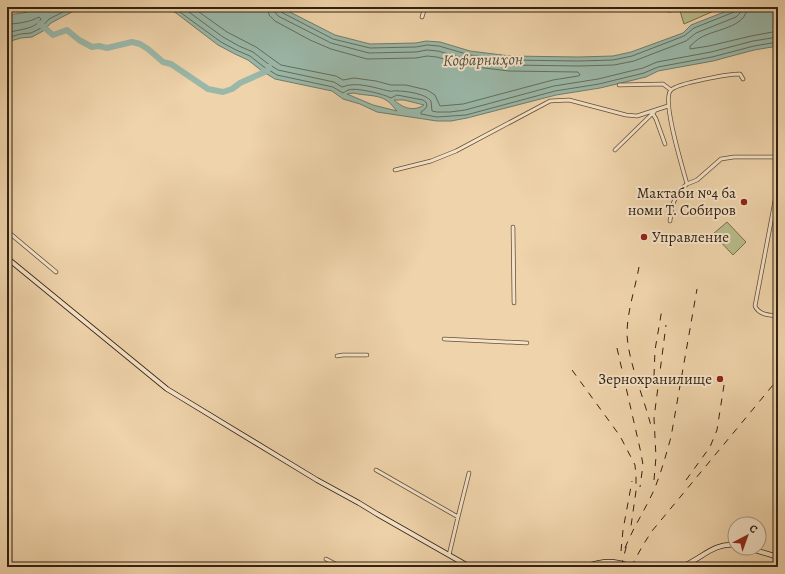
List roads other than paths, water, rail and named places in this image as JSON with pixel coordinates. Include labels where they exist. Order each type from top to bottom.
[{"type":"main road","points":[[7,258],[167,389],[317,480],[470,567]]},
{"type":"main road","points":[[681,567],[689,564],[720,545],[727,545]]},
{"type":"main road","points":[[767,554],[778,557]]},
{"type":"main road","points":[[584,567],[607,561],[622,563],[633,567]]},
{"type":"street","points":[[422,17],[425,7]]},
{"type":"street","points":[[687,184],[668,106],[669,94],[671,90],[682,85],[738,74],[742,75],[743,79]]},
{"type":"street","points":[[618,85],[662,84],[671,90]]},
{"type":"street","points":[[395,170],[431,161],[456,151],[550,101],[569,100],[626,115],[637,116],[668,106]]},
{"type":"street","points":[[615,150],[656,110]]},
{"type":"street","points":[[653,114],[665,144]]},
{"type":"street","points":[[670,221],[672,206],[678,192],[687,184],[697,180],[718,162],[728,158],[778,157]]},
{"type":"street","points":[[778,185],[755,306],[761,313],[778,316]]},
{"type":"street","points":[[513,227],[514,303]]},
{"type":"street","points":[[7,231],[56,272]]},
{"type":"street","points":[[444,339],[527,343]]},
{"type":"street","points":[[337,356],[367,355]]},
{"type":"street","points":[[376,470],[458,517]]},
{"type":"street","points":[[449,555],[469,473]]},
{"type":"street","points":[[326,560],[341,567]]},
{"type":"water","points":[[39,7],[93,7],[78,9],[51,23],[43,31],[32,37],[7,42],[7,14],[23,13]]},
{"type":"water","name":"Кофарниҳон","points":[[165,7],[280,7],[335,35],[370,44],[416,43],[426,41],[440,42],[470,51],[510,56],[579,57],[613,56],[631,52],[683,33],[691,25],[737,7],[778,7],[778,46],[754,50],[713,61],[658,71],[646,77],[600,88],[556,95],[467,118],[451,121],[437,121],[377,112],[360,104],[343,99],[332,91],[275,79],[248,60],[218,45],[176,13]],"holes":[[[354,93],[382,98],[389,102],[397,111],[373,105],[347,94]],[[394,100],[404,100],[424,105],[412,109],[405,107]]]},
{"type":"waterway","points":[[40,24],[53,35],[67,30],[79,40],[92,47],[99,46],[107,48],[132,42],[140,44],[163,62],[171,64],[208,89],[223,92],[267,71],[269,67]]},
{"type":"railway","points":[[639,267],[630,309],[627,334],[633,368],[651,426]]},
{"type":"railway","points":[[625,548],[654,490],[671,437],[697,289]]},
{"type":"railway","points":[[654,376],[655,350],[662,309]]},
{"type":"railway","points":[[654,480],[656,457],[654,418],[666,325]]},
{"type":"railway","points":[[617,348],[643,465],[640,487]]},
{"type":"railway","points":[[572,370],[620,436],[635,465],[636,491],[631,526]]},
{"type":"railway","points":[[631,567],[652,531],[778,379]]},
{"type":"railway","points":[[686,480],[710,447],[717,430],[724,385]]},
{"type":"railway","points":[[621,551],[623,530],[632,481]]},
{"type":"railway","points":[[621,567],[627,544]]},
{"type":"place","name":"Мактаби №4 ба номи Т. Собиров","points":[[744,202]]},
{"type":"place","name":"Управление","points":[[644,237]]},
{"type":"place","name":"Зернохранилище","points":[[720,379]]}]
